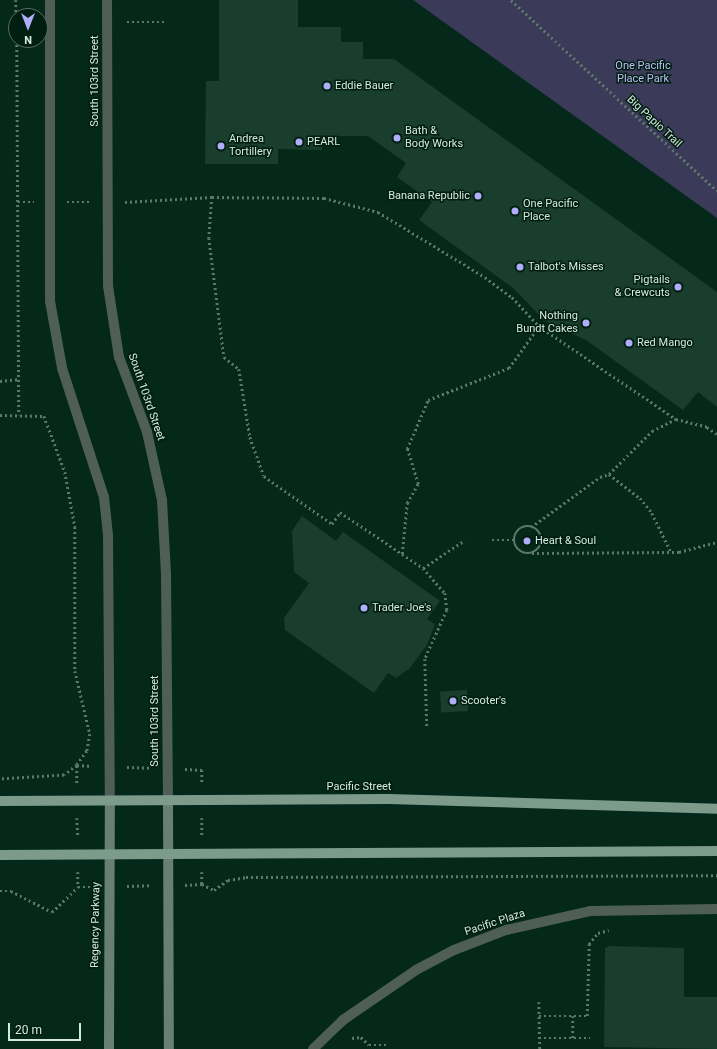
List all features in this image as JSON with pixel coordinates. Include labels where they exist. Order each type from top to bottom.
[{"type":"main road","name":"Pacific Street","points":[[0,801],[519,801],[717,809]]},
{"type":"main road","name":"Regency Parkway","points":[[109,1049],[110,801]]},
{"type":"main road","points":[[168,801],[166,885],[169,1049]]},
{"type":"main road","points":[[0,855],[717,851]]},
{"type":"street","points":[[50,0],[49,202],[54,335],[94,459],[108,536],[110,801]]},
{"type":"street","name":"South 103rd Street","points":[[107,0],[107,202],[111,322],[119,357],[156,466],[162,500],[166,574],[168,801]]},
{"type":"street","name":"Pacific Plaza","points":[[313,1049],[343,1020],[416,970],[454,950],[506,930],[590,911],[717,909]]},
{"type":"path","name":"Big Papio Trail","points":[[511,0],[717,190]]},
{"type":"path","points":[[126,22],[167,22]]},
{"type":"path","points":[[17,48],[19,415]]},
{"type":"path","points":[[18,202],[107,202],[212,197],[324,198],[378,212],[485,277],[512,297],[539,326],[676,419],[707,427],[717,434]]},
{"type":"path","points":[[212,197],[209,238],[224,357],[239,369],[244,384],[250,437],[264,476],[332,524],[340,512],[423,568],[445,593],[447,610],[425,659],[427,727]]},
{"type":"path","points":[[402,554],[407,503],[418,484],[407,449],[428,400],[509,368],[539,326]]},
{"type":"path","points":[[0,381],[19,379]]},
{"type":"path","points":[[0,415],[44,416],[65,472],[73,520],[74,671],[90,734],[87,751],[77,765],[64,775],[45,779],[0,779]]},
{"type":"path","points":[[514,540],[520,529],[531,527],[600,476],[609,474],[652,431],[676,419]]},
{"type":"path","points":[[609,474],[640,498],[652,513],[671,552]]},
{"type":"path","points":[[531,527],[542,539],[539,548],[532,554]]},
{"type":"path","points":[[423,568],[465,540]]},
{"type":"path","points":[[492,540],[514,540]]},
{"type":"path","points":[[514,540],[519,551],[532,554],[671,552],[717,542]]},
{"type":"path","points":[[77,765],[202,770],[202,884]]},
{"type":"path","points":[[77,765],[78,887]]},
{"type":"path","points":[[0,891],[11,891],[52,912],[78,887],[202,884],[214,890],[228,880],[246,877],[717,875]]},
{"type":"path","points":[[539,1016],[587,1016],[590,941],[601,931],[613,929]]},
{"type":"path","points":[[539,1002],[540,1049]]},
{"type":"path","points":[[573,1016],[573,1038]]},
{"type":"path","points":[[348,1040],[356,1036],[369,1045],[386,1045]]},
{"type":"path","points":[[539,1038],[590,1038]]},
{"type":"green space","name":"One Pacific Place Park","points":[[413,0],[717,0],[717,218]]},
{"type":"building","name":"One Pacific Place","points":[[219,0],[298,0],[298,27],[341,27],[341,42],[363,42],[363,59],[394,59],[717,292],[717,407],[698,392],[683,410],[586,340],[545,321],[513,288],[419,220],[432,202],[397,177],[406,163],[368,136],[322,136],[322,150],[278,149],[278,164],[205,164],[206,81],[219,81]]},
{"type":"building","name":"Trader Joe's","points":[[302,516],[336,541],[343,532],[440,601],[427,619],[435,624],[427,645],[410,668],[396,678],[388,673],[374,693],[285,630],[284,618],[309,583],[294,572],[292,531]]},
{"type":"building","name":"Scooter's","points":[[467,690],[468,711],[441,712],[440,691]]},
{"type":"building","points":[[610,946],[684,948],[684,997],[717,997],[717,1049],[604,1047],[605,948]]},
{"type":"place","name":"Eddie Bauer","points":[[327,86]]},
{"type":"place","name":"Bath & Body Works","points":[[397,138]]},
{"type":"place","name":"PEARL","points":[[299,142]]},
{"type":"place","name":"Andrea Tortillery","points":[[221,146]]},
{"type":"place","name":"Banana Republic","points":[[478,196]]},
{"type":"place","name":"One Pacific Place","points":[[515,211]]},
{"type":"place","name":"Talbot's Misses","points":[[520,267]]},
{"type":"place","name":"Pigtails & Crewcuts","points":[[678,287]]},
{"type":"place","name":"Nothing Bundt Cakes","points":[[586,323]]},
{"type":"place","name":"Red Mango","points":[[629,343]]},
{"type":"place","name":"Heart & Soul","points":[[527,541]]},
{"type":"place","name":"Trader Joe's","points":[[364,608]]},
{"type":"place","name":"Scooter's","points":[[453,701]]}]
